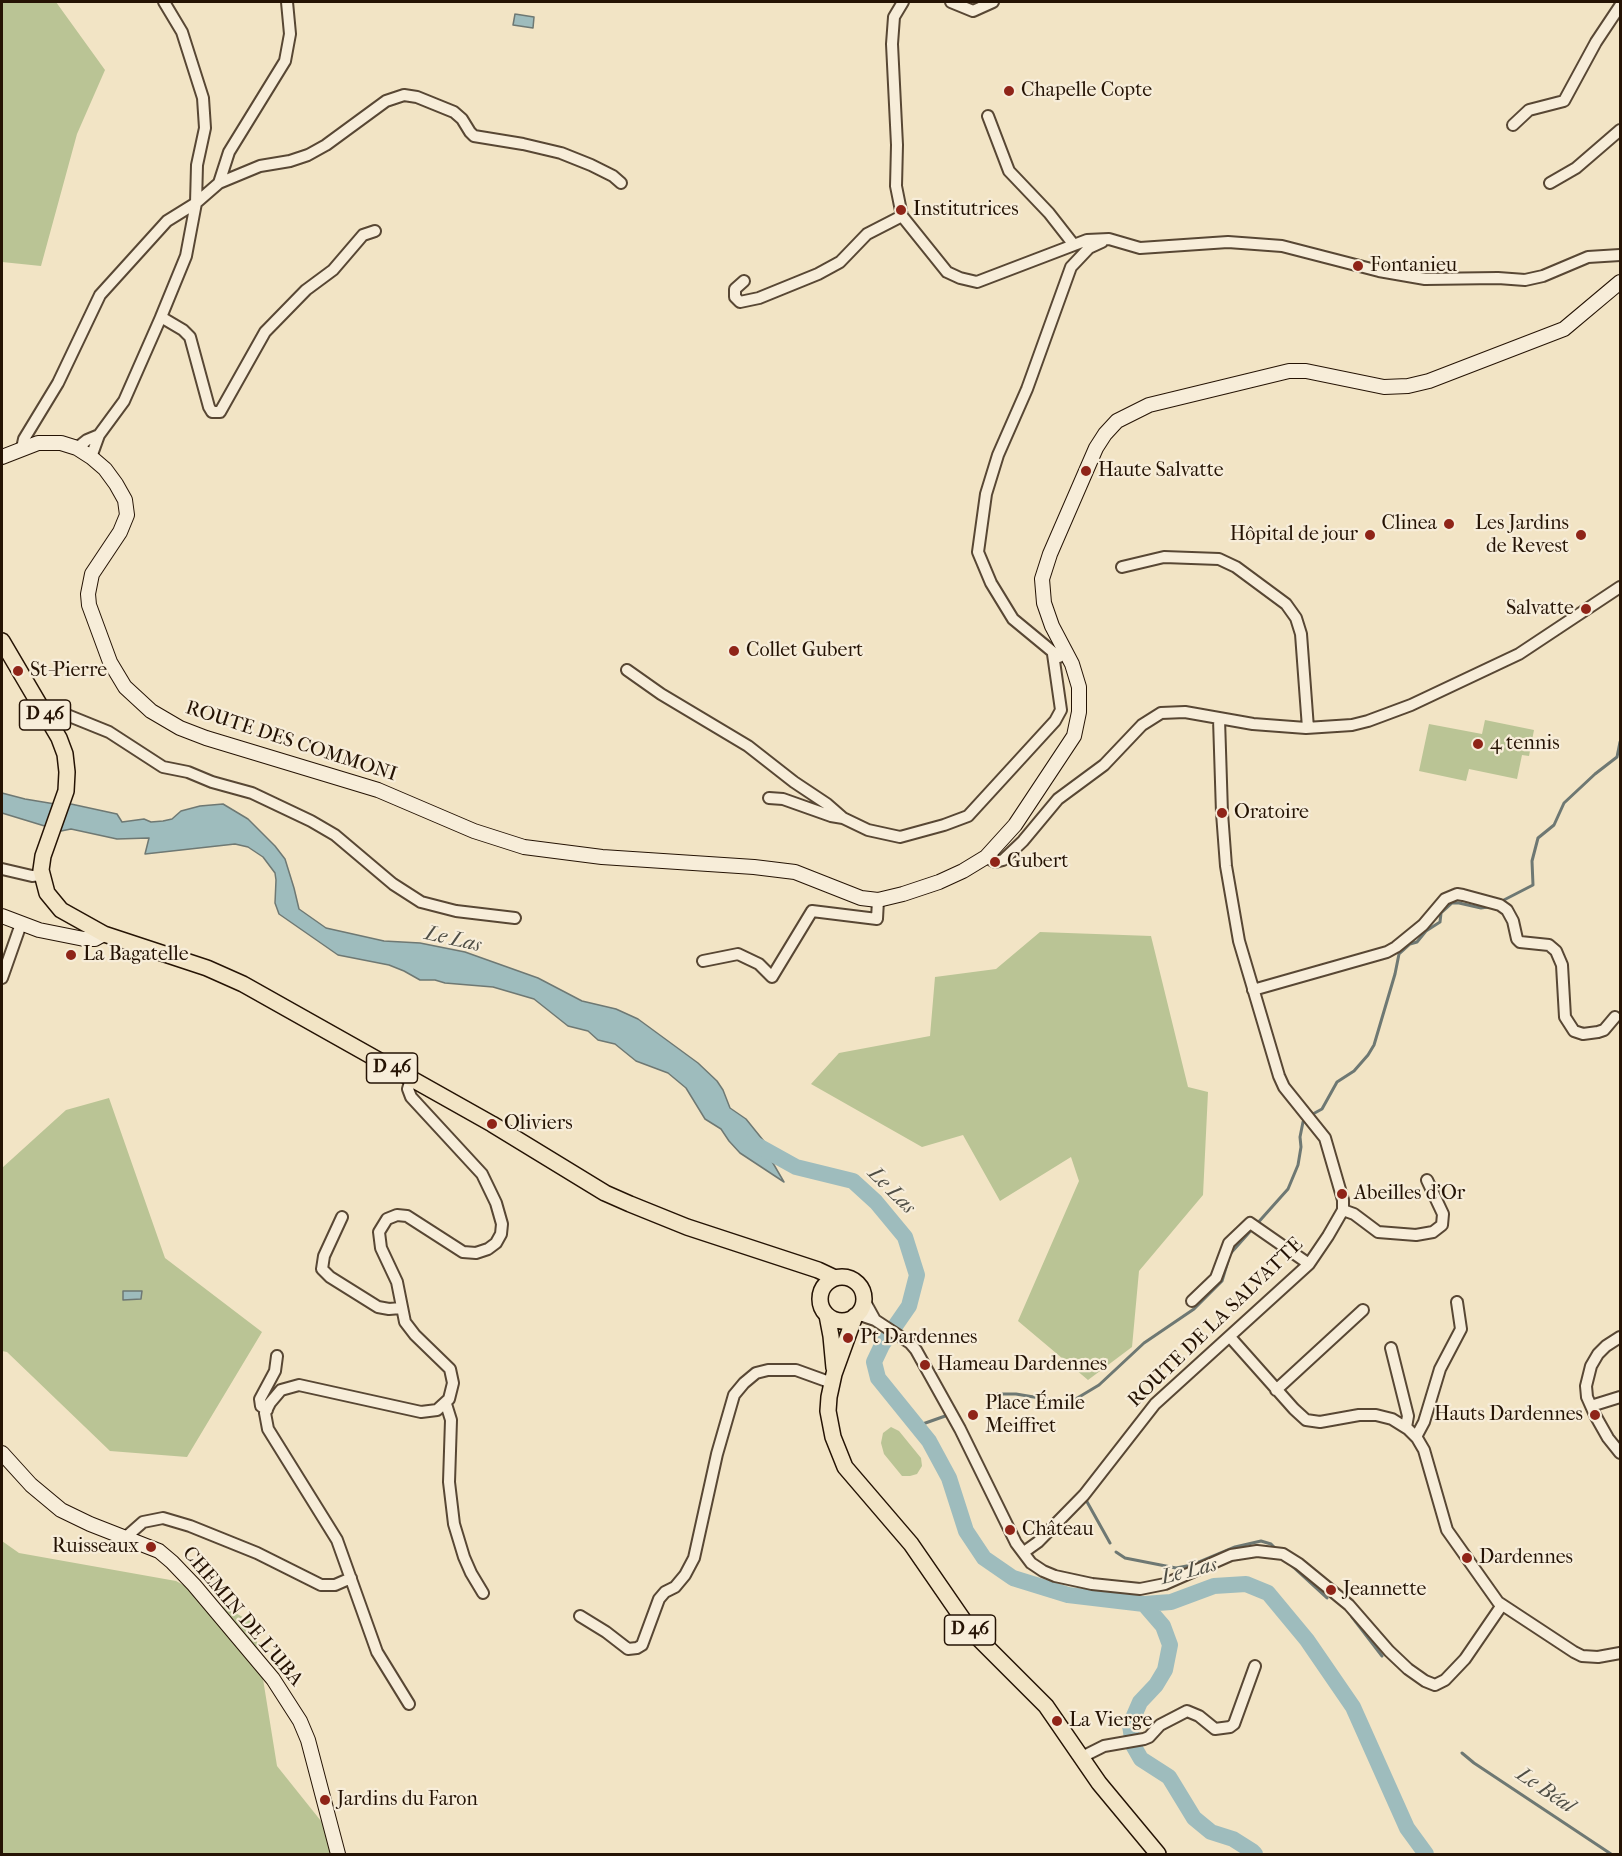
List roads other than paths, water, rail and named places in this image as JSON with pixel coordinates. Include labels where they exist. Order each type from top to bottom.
[{"type":"main road","name":"D 46","points":[[2,641],[59,738],[65,754],[67,772],[65,795],[43,856],[42,875],[47,893],[58,908],[86,926],[104,934],[207,968],[233,979],[492,1124],[605,1193],[835,1278]]},
{"type":"main road","name":"D 46","points":[[797,1264],[813,1277],[821,1294]]},
{"type":"main road","points":[[842,1277],[855,1282],[863,1293],[859,1310],[844,1321],[832,1318],[822,1309],[821,1294],[826,1284],[835,1278],[842,1277]]},
{"type":"main road","name":"D 46","points":[[859,1310],[833,1378],[829,1397],[830,1422],[837,1452],[845,1467],[911,1544],[971,1631],[1034,1692],[1057,1721],[1099,1783],[1158,1854]]},
{"type":"main road","name":"D 46","points":[[827,1315],[833,1353],[833,1378]]},
{"type":"street","points":[[91,457],[99,435],[124,401],[183,264],[196,203],[197,165],[206,128],[203,98],[182,32],[164,2]]},
{"type":"street","points":[[219,183],[228,155],[285,61],[290,40],[287,2]]},
{"type":"street","points":[[903,2],[894,17],[892,44],[897,145],[896,186],[902,216],[947,272],[960,278],[977,282],[1087,240],[1109,239],[1140,248],[1228,242],[1282,246],[1379,271],[1425,279],[1525,280],[1543,276],[1588,257],[1620,255]]},
{"type":"street","points":[[951,2],[973,11],[993,2]]},
{"type":"street","points":[[1513,125],[1529,110],[1564,101],[1596,42],[1620,6]]},
{"type":"street","points":[[22,448],[24,439],[58,383],[100,294],[167,221],[196,203],[219,183],[260,166],[290,161],[326,146],[386,101],[404,95],[417,97],[454,112],[474,136],[561,153],[591,165],[613,176],[621,183]]},
{"type":"street","points":[[988,116],[1009,171],[1049,213],[1074,245]]},
{"type":"street","points":[[1550,183],[1576,168],[1620,130]]},
{"type":"street","points":[[744,281],[735,289],[735,297],[740,302],[759,298],[818,274],[840,262],[867,234],[902,216]]},
{"type":"street","points":[[161,317],[190,337],[207,404],[212,412],[220,412],[266,332],[306,290],[333,270],[363,235],[375,231]]},
{"type":"street","points":[[1072,664],[1053,654],[1013,619],[991,583],[978,552],[986,494],[998,455],[1027,389],[1071,267],[1089,248],[1109,239]]},
{"type":"street","points":[[703,961],[738,954],[759,963],[772,977],[812,911],[877,919],[878,900],[939,882],[963,871],[986,857],[1015,825],[1074,736],[1079,712],[1079,687],[1072,664],[1052,626],[1044,603],[1042,579],[1050,554],[1096,448],[1117,422],[1149,405],[1289,371],[1331,375],[1384,387],[1408,386],[1429,381],[1564,329],[1620,282]]},
{"type":"street","points":[[78,448],[87,440],[99,435]]},
{"type":"street","name":"ROUTE DES COMMONI","points":[[2,457],[38,443],[56,442],[78,448],[105,470],[121,492],[126,502],[127,515],[120,532],[92,574],[88,594],[89,605],[116,674],[133,696],[151,711],[180,728],[378,790],[502,841],[544,850],[795,872],[861,898],[878,900]]},
{"type":"street","points":[[1122,567],[1164,557],[1219,560],[1236,567],[1286,604],[1296,618],[1300,634],[1308,728]]},
{"type":"street","points":[[986,857],[995,862],[1003,860],[1023,841],[1058,799],[1104,765],[1133,733],[1161,713],[1185,712],[1253,724],[1308,728],[1352,725],[1411,705],[1519,654],[1620,587]]},
{"type":"street","points":[[627,670],[660,694],[748,746],[843,818],[868,830],[900,837],[968,816],[1055,721],[1061,710],[1053,654]]},
{"type":"street","points":[[44,714],[57,711],[108,732],[162,766],[188,772],[252,794],[302,817],[335,835],[393,884],[421,902],[456,911],[515,918]]},
{"type":"street","points":[[1219,719],[1226,866],[1239,941],[1281,1082],[1325,1138],[1343,1200],[1343,1210],[1353,1214],[1378,1232],[1405,1235],[1429,1234],[1440,1228],[1443,1218],[1437,1199],[1427,1180]]},
{"type":"street","points":[[769,798],[783,799],[843,818]]},
{"type":"street","points":[[2,869],[32,876],[42,875]]},
{"type":"street","points":[[1253,990],[1387,952],[1422,925],[1439,904],[1450,897],[1463,895],[1496,904],[1511,916],[1516,936],[1520,942],[1549,945],[1560,958],[1565,1017],[1574,1031],[1583,1034],[1604,1030],[1615,1017]]},
{"type":"street","points":[[2,916],[21,924],[84,939],[95,939],[104,934]]},
{"type":"street","points":[[2,978],[21,924]]},
{"type":"street","points":[[410,1704],[377,1652],[330,1527],[268,1429],[266,1418],[267,1410],[281,1390],[299,1385],[421,1412],[433,1412],[446,1404],[452,1388],[453,1378],[450,1368],[410,1331],[405,1322],[395,1276],[378,1238],[380,1227],[387,1219],[397,1215],[412,1218],[458,1249],[469,1253],[483,1252],[492,1246],[501,1234],[502,1224],[496,1203],[482,1174],[411,1097],[408,1089],[411,1079]]},
{"type":"street","name":"ROUTE DE LA SALVATTE","points":[[1024,1552],[1038,1542],[1084,1495],[1155,1404],[1309,1263],[1343,1210]]},
{"type":"street","points":[[342,1217],[324,1257],[322,1269],[330,1277],[378,1307],[401,1308]]},
{"type":"street","points":[[1192,1301],[1216,1278],[1229,1243],[1250,1223],[1309,1263]]},
{"type":"street","points":[[1416,1437],[1424,1422],[1440,1369],[1461,1329],[1457,1302]]},
{"type":"street","points":[[859,1310],[914,1346],[960,1429],[1016,1543],[1035,1566],[1056,1576],[1092,1584],[1140,1589],[1165,1584],[1231,1555],[1257,1551],[1280,1553],[1299,1564],[1349,1605],[1398,1660],[1431,1684],[1441,1683],[1465,1659],[1502,1605]]},
{"type":"street","points":[[1276,1390],[1363,1310]]},
{"type":"street","points":[[1230,1337],[1302,1418],[1310,1422],[1329,1421],[1368,1414],[1392,1419],[1406,1427],[1424,1450],[1447,1530],[1490,1592],[1502,1605],[1582,1656],[1598,1657],[1620,1653]]},
{"type":"street","points":[[1620,1337],[1601,1350],[1592,1366],[1586,1386],[1591,1406],[1608,1438],[1620,1453]]},
{"type":"street","points":[[1391,1348],[1408,1416],[1406,1427]]},
{"type":"street","points":[[267,1410],[261,1406],[260,1399],[275,1371],[277,1356]]},
{"type":"street","points":[[580,1616],[628,1649],[642,1645],[659,1599],[665,1592],[675,1587],[694,1558],[717,1454],[734,1395],[756,1373],[768,1370],[796,1370],[833,1378]]},
{"type":"street","points":[[1591,1406],[1620,1398]]},
{"type":"street","points":[[446,1404],[451,1420],[449,1482],[454,1524],[467,1565],[483,1593]]},
{"type":"street","name":"CHEMIN DE L'UBA","points":[[2,1454],[31,1485],[61,1510],[159,1551],[194,1585],[278,1686],[298,1717],[308,1740],[338,1854]]},
{"type":"street","points":[[126,1537],[143,1522],[163,1518],[249,1550],[321,1585],[334,1585],[351,1578]]},
{"type":"street","points":[[1082,1757],[1104,1746],[1149,1737],[1166,1721],[1187,1711],[1215,1729],[1230,1727],[1234,1724],[1255,1666]]},
{"type":"water","points":[[515,14],[534,17],[533,28],[513,25]]},
{"type":"water","points":[[2,793],[117,814],[122,822],[144,819],[151,822],[163,821],[172,819],[181,811],[200,806],[223,804],[248,819],[275,846],[285,859],[299,909],[326,928],[384,941],[420,943],[465,952],[538,978],[582,1001],[616,1009],[638,1019],[698,1063],[717,1081],[730,1108],[746,1119],[767,1145],[770,1158],[784,1182],[740,1153],[721,1129],[705,1119],[686,1088],[668,1073],[636,1061],[615,1044],[598,1040],[588,1031],[568,1026],[534,999],[493,987],[420,980],[389,965],[338,955],[279,914],[275,903],[275,873],[263,857],[248,847],[235,844],[145,854],[149,838],[117,839],[71,829],[61,831],[2,813]]},
{"type":"water","points":[[123,1291],[142,1291],[141,1299],[123,1300]]},
{"type":"waterway","points":[[1500,902],[1533,885],[1532,861],[1538,838],[1554,825],[1564,803],[1617,757],[1620,742]]},
{"type":"waterway","points":[[1311,1115],[1322,1109],[1337,1082],[1354,1071],[1374,1045],[1399,954],[1440,922],[1441,913],[1452,903],[1488,907]]},
{"type":"waterway","points":[[1230,1254],[1288,1189],[1298,1165],[1300,1137],[1303,1122],[1306,1119]]},
{"type":"waterway","name":"Le Las","points":[[751,1142],[796,1167],[853,1181],[876,1202],[905,1237],[917,1275],[909,1306],[882,1345],[874,1362],[878,1378],[929,1441],[949,1478],[966,1531],[984,1558],[1013,1578],[1068,1595],[1144,1604],[1171,1602],[1214,1586],[1246,1584],[1268,1593],[1307,1640],[1353,1707],[1407,1828],[1426,1854]]},
{"type":"waterway","points":[[998,1394],[1016,1394],[1069,1403],[1099,1385],[1144,1343],[1194,1309],[1222,1281],[1228,1261]]},
{"type":"waterway","points":[[917,1426],[948,1415]]},
{"type":"waterway","name":"Le Béal","points":[[1086,1500],[1110,1543]]},
{"type":"waterway","name":"Le Béal","points":[[1116,1552],[1125,1558],[1176,1568],[1192,1565],[1235,1547],[1261,1541],[1271,1544],[1276,1549]]},
{"type":"waterway","name":"Le Béal","points":[[1291,1565],[1327,1598]]},
{"type":"waterway","points":[[1144,1604],[1163,1626],[1170,1645],[1165,1670],[1156,1685],[1140,1702],[1130,1725],[1133,1745],[1141,1759],[1169,1777],[1194,1818],[1211,1832],[1233,1839],[1255,1854]]},
{"type":"waterway","name":"Le Béal","points":[[1352,1617],[1382,1656]]},
{"type":"waterway","name":"Le Béal","points":[[1462,1753],[1611,1854]]},
{"type":"place","name":"Chapelle Copte","points":[[1009,91]]},
{"type":"place","name":"Institutrices","points":[[901,210]]},
{"type":"place","name":"Fontanieu","points":[[1358,266]]},
{"type":"place","name":"Haute Salvatte","points":[[1086,471]]},
{"type":"place","name":"Clinea","points":[[1449,524]]},
{"type":"place","name":"Hôpital de jour","points":[[1370,535]]},
{"type":"place","name":"Les Jardins de Revest","points":[[1581,535]]},
{"type":"place","name":"Salvatte","points":[[1586,609]]},
{"type":"place","name":"Collet Gubert","points":[[734,651]]},
{"type":"place","name":"St-Pierre","points":[[18,671]]},
{"type":"place","name":"4 tennis","points":[[1478,744]]},
{"type":"place","name":"Oratoire","points":[[1222,813]]},
{"type":"place","name":"Gubert","points":[[995,862]]},
{"type":"place","name":"La Bagatelle","points":[[71,955]]},
{"type":"place","name":"Oliviers","points":[[492,1124]]},
{"type":"place","name":"Abeilles d'Or","points":[[1342,1194]]},
{"type":"place","name":"Pt Dardennes","points":[[848,1338]]},
{"type":"place","name":"Hameau Dardennes","points":[[925,1365]]},
{"type":"place","name":"Place Émile Meiffret","points":[[973,1415]]},
{"type":"place","name":"Hauts Dardennes","points":[[1595,1415]]},
{"type":"place","name":"Château","points":[[1010,1530]]},
{"type":"place","name":"Ruisseaux","points":[[151,1547]]},
{"type":"place","name":"Dardennes","points":[[1467,1558]]},
{"type":"place","name":"Jeannette","points":[[1331,1590]]},
{"type":"place","name":"La Vierge","points":[[1057,1721]]},
{"type":"place","name":"Jardins du Faron","points":[[325,1800]]}]
